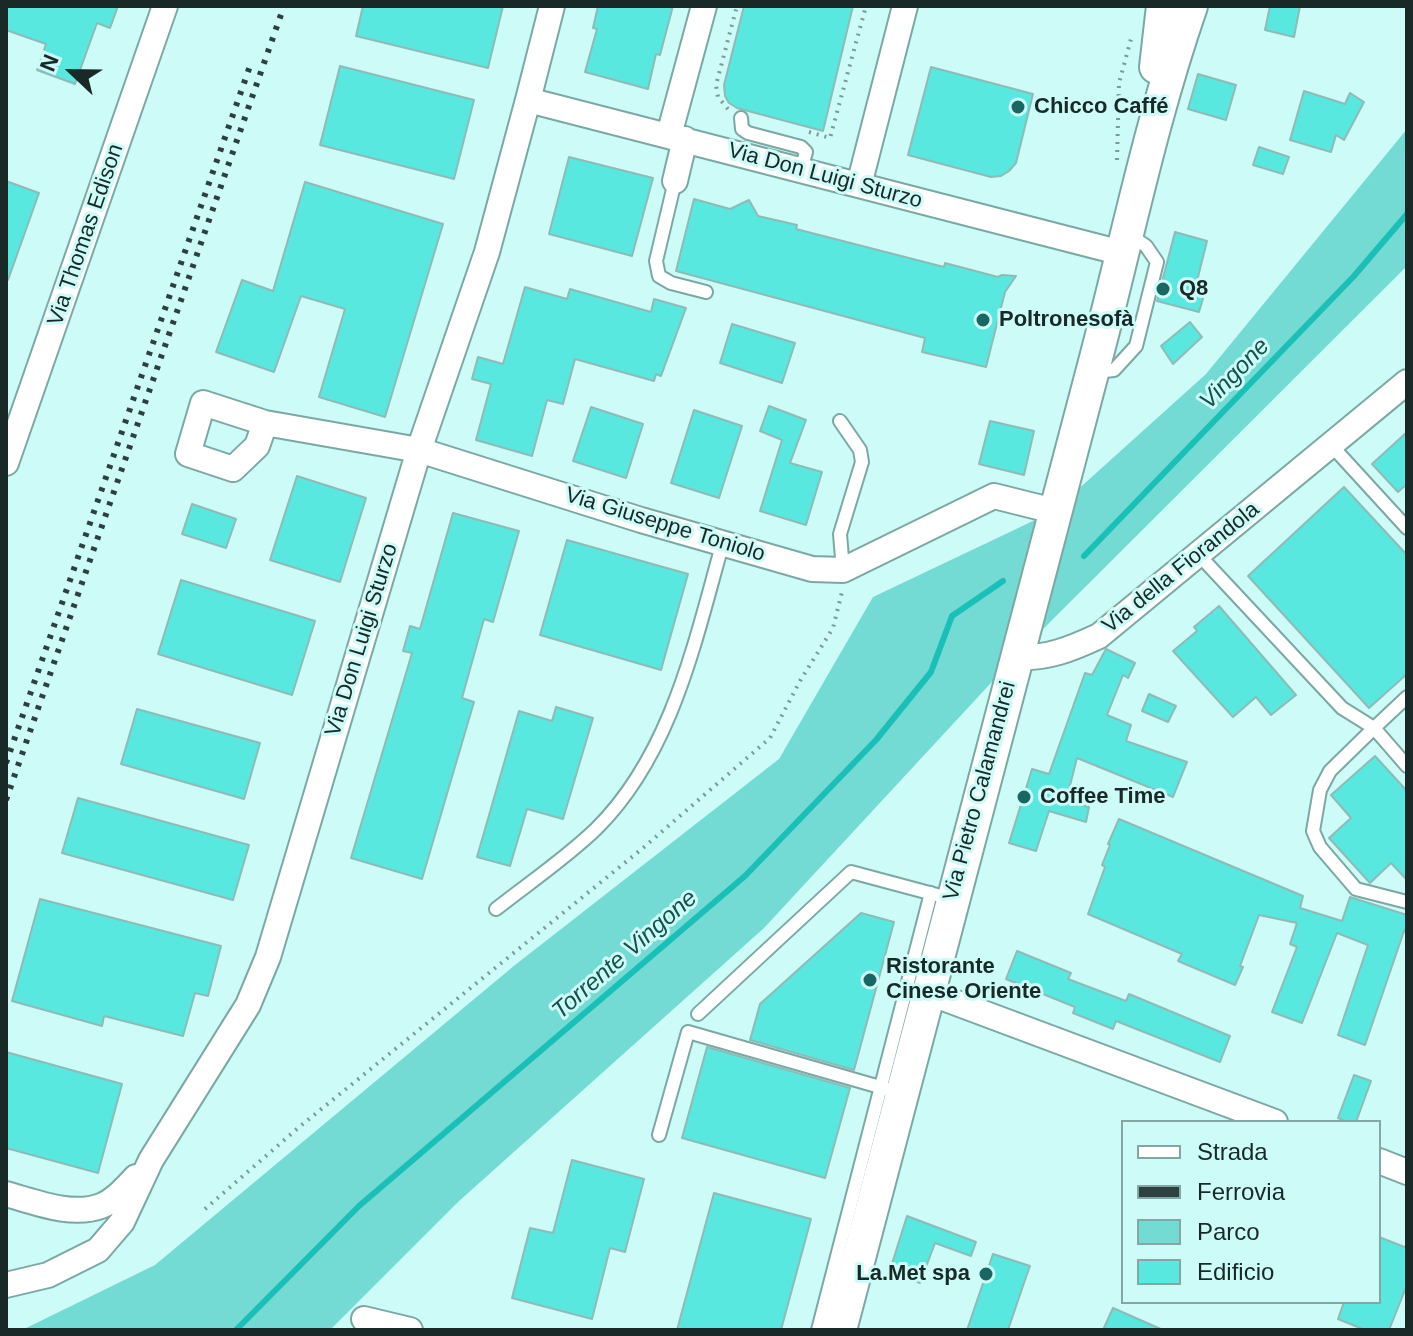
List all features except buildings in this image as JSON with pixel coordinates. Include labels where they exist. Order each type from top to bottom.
[{"type":"main road","points":[[1131,161],[1163,6]]},
{"type":"main road","points":[[1131,161],[1191,6]]},
{"type":"main road","name":"Via Pietro Calamandrei","points":[[840,1330],[892,1090],[927,992],[942,896],[1018,646],[1124,243],[1131,161]]},
{"type":"street","name":"Via Thomas Edison","points":[[6,463],[135,119],[165,6]]},
{"type":"street","name":"Via Don Luigi Sturzo","points":[[6,1285],[48,1275],[98,1250],[122,1222],[151,1160],[248,1005],[268,957],[419,450],[487,252],[552,6]]},
{"type":"street","points":[[675,181],[677,137],[704,6]]},
{"type":"street","points":[[859,185],[905,6]]},
{"type":"street","name":"Via Don Luigi Sturzo","points":[[528,100],[859,185],[1124,243]]},
{"type":"street","name":"Via della Fiorandola","points":[[1018,646],[1036,658],[1066,651],[1099,636],[1407,382]]},
{"type":"street","name":"Via Giuseppe Toniolo","points":[[265,423],[419,450],[641,520],[812,569],[843,570]]},
{"type":"street","points":[[843,570],[994,496],[1052,518]]},
{"type":"street","points":[[927,992],[1270,1120]]},
{"type":"street","name":"Via Don Luigi Sturzo","points":[[6,1194],[53,1207],[100,1207],[116,1197],[151,1160]]},
{"type":"street","points":[[1381,1162],[1407,1172]]},
{"type":"street","points":[[364,1319],[410,1330]]},
{"type":"lane","points":[[738,115],[742,129],[748,133],[801,147],[806,152],[801,170]]},
{"type":"lane","points":[[675,181],[656,261],[659,276],[671,283],[706,292]]},
{"type":"lane","points":[[840,421],[860,450],[862,462],[840,534],[843,570]]},
{"type":"lane","points":[[1331,445],[1407,528]]},
{"type":"lane","points":[[496,909],[596,829],[640,775],[673,709],[723,542]]},
{"type":"lane","points":[[1198,554],[1342,708],[1374,728],[1407,766]]},
{"type":"lane","points":[[1407,697],[1330,771],[1320,790],[1313,831],[1320,847],[1356,889],[1407,902]]},
{"type":"lane","points":[[698,1014],[851,872],[942,896],[892,1090],[818,1330]]},
{"type":"lane","points":[[659,1135],[688,1032],[892,1090]]},
{"type":"path","points":[[737,6],[716,85],[718,97],[725,108],[738,115]]},
{"type":"path","points":[[803,130],[830,138],[866,6]]},
{"type":"path","points":[[1131,161],[1116,156],[1119,83],[1132,37]]},
{"type":"path","points":[[205,1209],[298,1128],[643,848],[770,738],[833,628],[841,604],[843,570]]},
{"type":"green space","points":[[1407,129],[1407,266],[1015,657],[764,928],[458,1202],[330,1330],[22,1330],[155,1265],[515,965],[779,759],[873,597],[1054,511],[1206,374]]},
{"type":"waterway","name":"Vingone","points":[[1084,556],[1354,276],[1407,214]]},
{"type":"waterway","name":"Torrente Vingone","points":[[236,1330],[359,1206],[745,876],[876,740],[931,672],[952,616],[1003,581]]},
{"type":"railway","points":[[6,800],[284,6]]},
{"type":"railway","points":[[6,763],[250,66]]},
{"type":"place","name":"Chicco Caffé","points":[[1018,107]]},
{"type":"place","name":"Q8","points":[[1163,289]]},
{"type":"place","name":"Poltronesofà","points":[[983,320]]},
{"type":"place","name":"Coffee Time","points":[[1024,797]]},
{"type":"place","name":"Ristorante Cinese Oriente","points":[[870,980]]},
{"type":"place","name":"La.Met spa","points":[[986,1274]]}]
